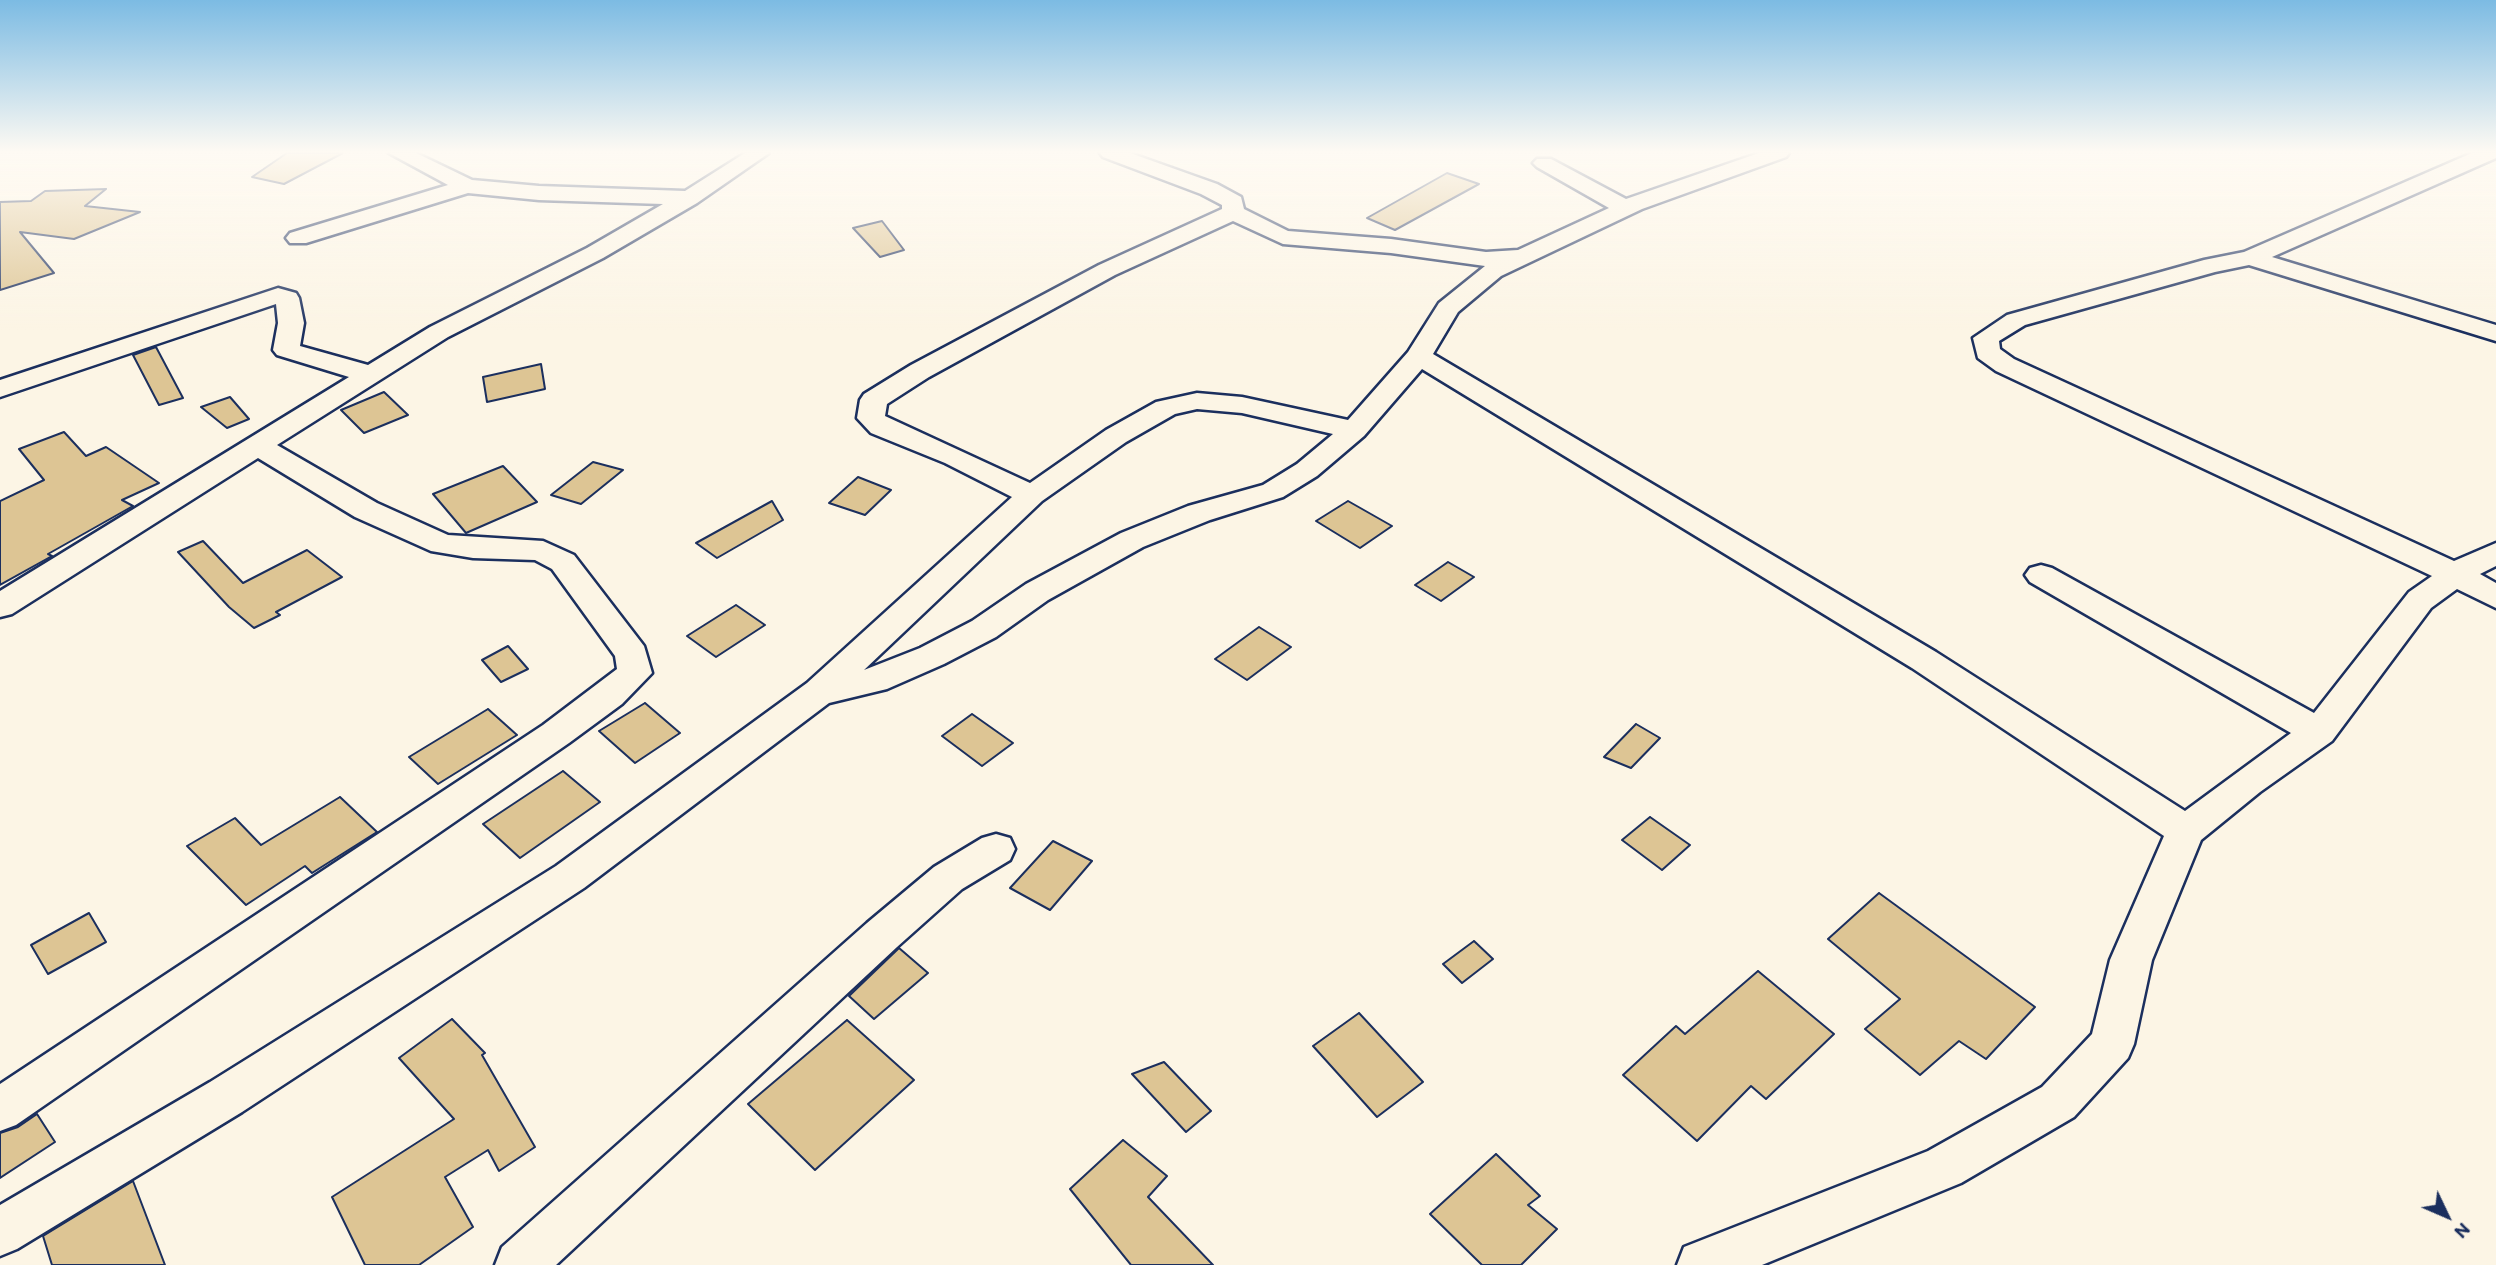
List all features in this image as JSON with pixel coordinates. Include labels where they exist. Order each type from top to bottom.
[{"type":"street","points":[[298,238],[382,212]]},
{"type":"street","points":[[0,606],[439,332],[595,253],[665,212]]},
{"type":"street","points":[[1233,212],[1283,237],[1391,246],[1486,259],[1524,257]]},
{"type":"street","points":[[1032,495],[955,457],[881,427],[871,418],[874,400],[920,371],[1107,271],[1233,212]]},
{"type":"street","points":[[818,692],[875,680],[932,656],[984,629],[1037,593],[1132,540],[1199,513],[1273,491],[1307,470],[1354,430],[1419,356],[1448,308],[1493,271],[1618,212]]},
{"type":"street","points":[[2355,212],[2250,258],[2016,320],[1986,338],[1987,352],[2005,365],[2455,574],[2496,597]]},
{"type":"street","points":[[2250,258],[2496,333]]},
{"type":"street","points":[[0,389],[278,295],[287,298],[292,323],[286,350],[319,362],[373,374]]},
{"type":"street","points":[[1419,356],[1936,667],[2186,831]]},
{"type":"street","points":[[0,1232],[226,1097],[570,877],[818,692],[1032,495],[1116,436],[1179,403],[1197,401],[1242,405],[1354,430]]},
{"type":"street","points":[[0,1110],[556,734],[610,695],[635,673],[632,654],[563,562],[543,551],[442,544],[366,510],[258,446]]},
{"type":"street","points":[[1702,1265],[1944,1167],[2059,1102],[2112,1044],[2131,960],[2186,831],[2247,782],[2319,732],[2420,600],[2455,574],[2496,553]]},
{"type":"street","points":[[2041,575],[2319,732]]},
{"type":"street","points":[[520,1265],[882,935],[948,878],[996,849]]},
{"type":"building","points":[[0,212],[140,212],[74,239],[20,232],[54,273],[0,290]]},
{"type":"building","points":[[1378,212],[1428,212],[1395,230],[1367,218]]},
{"type":"building","points":[[882,221],[904,250],[880,257],[853,228]]},
{"type":"building","points":[[156,347],[183,398],[159,405],[133,355]]},
{"type":"building","points":[[541,364],[545,389],[487,402],[483,377]]},
{"type":"building","points":[[384,392],[408,415],[364,433],[341,410]]},
{"type":"building","points":[[230,397],[249,419],[227,428],[201,407]]},
{"type":"building","points":[[64,432],[86,456],[106,447],[159,483],[122,500],[133,506],[48,554],[52,556],[0,585],[0,501],[44,480],[19,449]]},
{"type":"building","points":[[593,462],[623,470],[581,504],[551,495]]},
{"type":"building","points":[[503,466],[537,502],[466,533],[433,494]]},
{"type":"building","points":[[858,477],[891,490],[865,515],[829,503]]},
{"type":"building","points":[[772,501],[783,520],[717,558],[696,543]]},
{"type":"building","points":[[1348,501],[1392,526],[1360,548],[1316,521]]},
{"type":"building","points":[[203,541],[243,583],[307,550],[342,577],[276,612],[280,615],[254,628],[229,607],[178,552]]},
{"type":"building","points":[[1448,562],[1474,577],[1441,601],[1415,585]]},
{"type":"building","points":[[736,605],[765,625],[716,657],[687,636]]},
{"type":"building","points":[[1259,627],[1291,647],[1247,680],[1215,659]]},
{"type":"building","points":[[508,646],[528,669],[501,682],[482,660]]},
{"type":"building","points":[[645,703],[680,733],[635,763],[599,731]]},
{"type":"building","points":[[488,709],[517,735],[438,784],[409,757]]},
{"type":"building","points":[[972,714],[1013,743],[982,766],[942,736]]},
{"type":"building","points":[[1636,724],[1660,738],[1631,768],[1604,757]]},
{"type":"building","points":[[563,771],[600,802],[520,858],[483,824]]},
{"type":"building","points":[[340,797],[377,832],[312,873],[305,866],[246,905],[187,846],[235,818],[261,845]]},
{"type":"building","points":[[1650,817],[1690,845],[1662,870],[1622,840]]},
{"type":"building","points":[[1053,841],[1092,861],[1050,910],[1010,888]]},
{"type":"building","points":[[1879,893],[2035,1007],[1986,1059],[1959,1041],[1920,1075],[1865,1029],[1900,999],[1828,939]]},
{"type":"building","points":[[89,913],[106,942],[48,974],[31,945]]},
{"type":"building","points":[[1474,941],[1493,959],[1462,983],[1443,964]]},
{"type":"building","points":[[899,948],[928,973],[874,1019],[849,996]]},
{"type":"building","points":[[1758,971],[1834,1034],[1766,1099],[1751,1086],[1697,1141],[1623,1075],[1676,1026],[1685,1034]]},
{"type":"building","points":[[1359,1013],[1423,1082],[1377,1117],[1313,1046]]},
{"type":"building","points":[[452,1019],[485,1053],[482,1055],[535,1147],[499,1171],[488,1150],[445,1177],[473,1227],[419,1265],[365,1265],[332,1197],[454,1119],[399,1058]]},
{"type":"building","points":[[847,1020],[914,1080],[815,1170],[748,1104]]},
{"type":"building","points":[[1164,1062],[1211,1111],[1186,1132],[1132,1074]]},
{"type":"building","points":[[37,1114],[55,1142],[0,1178],[0,1133],[18,1127]]},
{"type":"building","points":[[1123,1140],[1167,1176],[1148,1197],[1213,1265],[1131,1265],[1070,1189]]},
{"type":"building","points":[[1496,1154],[1540,1196],[1528,1205],[1557,1229],[1521,1265],[1482,1265],[1430,1214]]},
{"type":"building","points":[[133,1181],[165,1265],[52,1265],[43,1236]]}]
